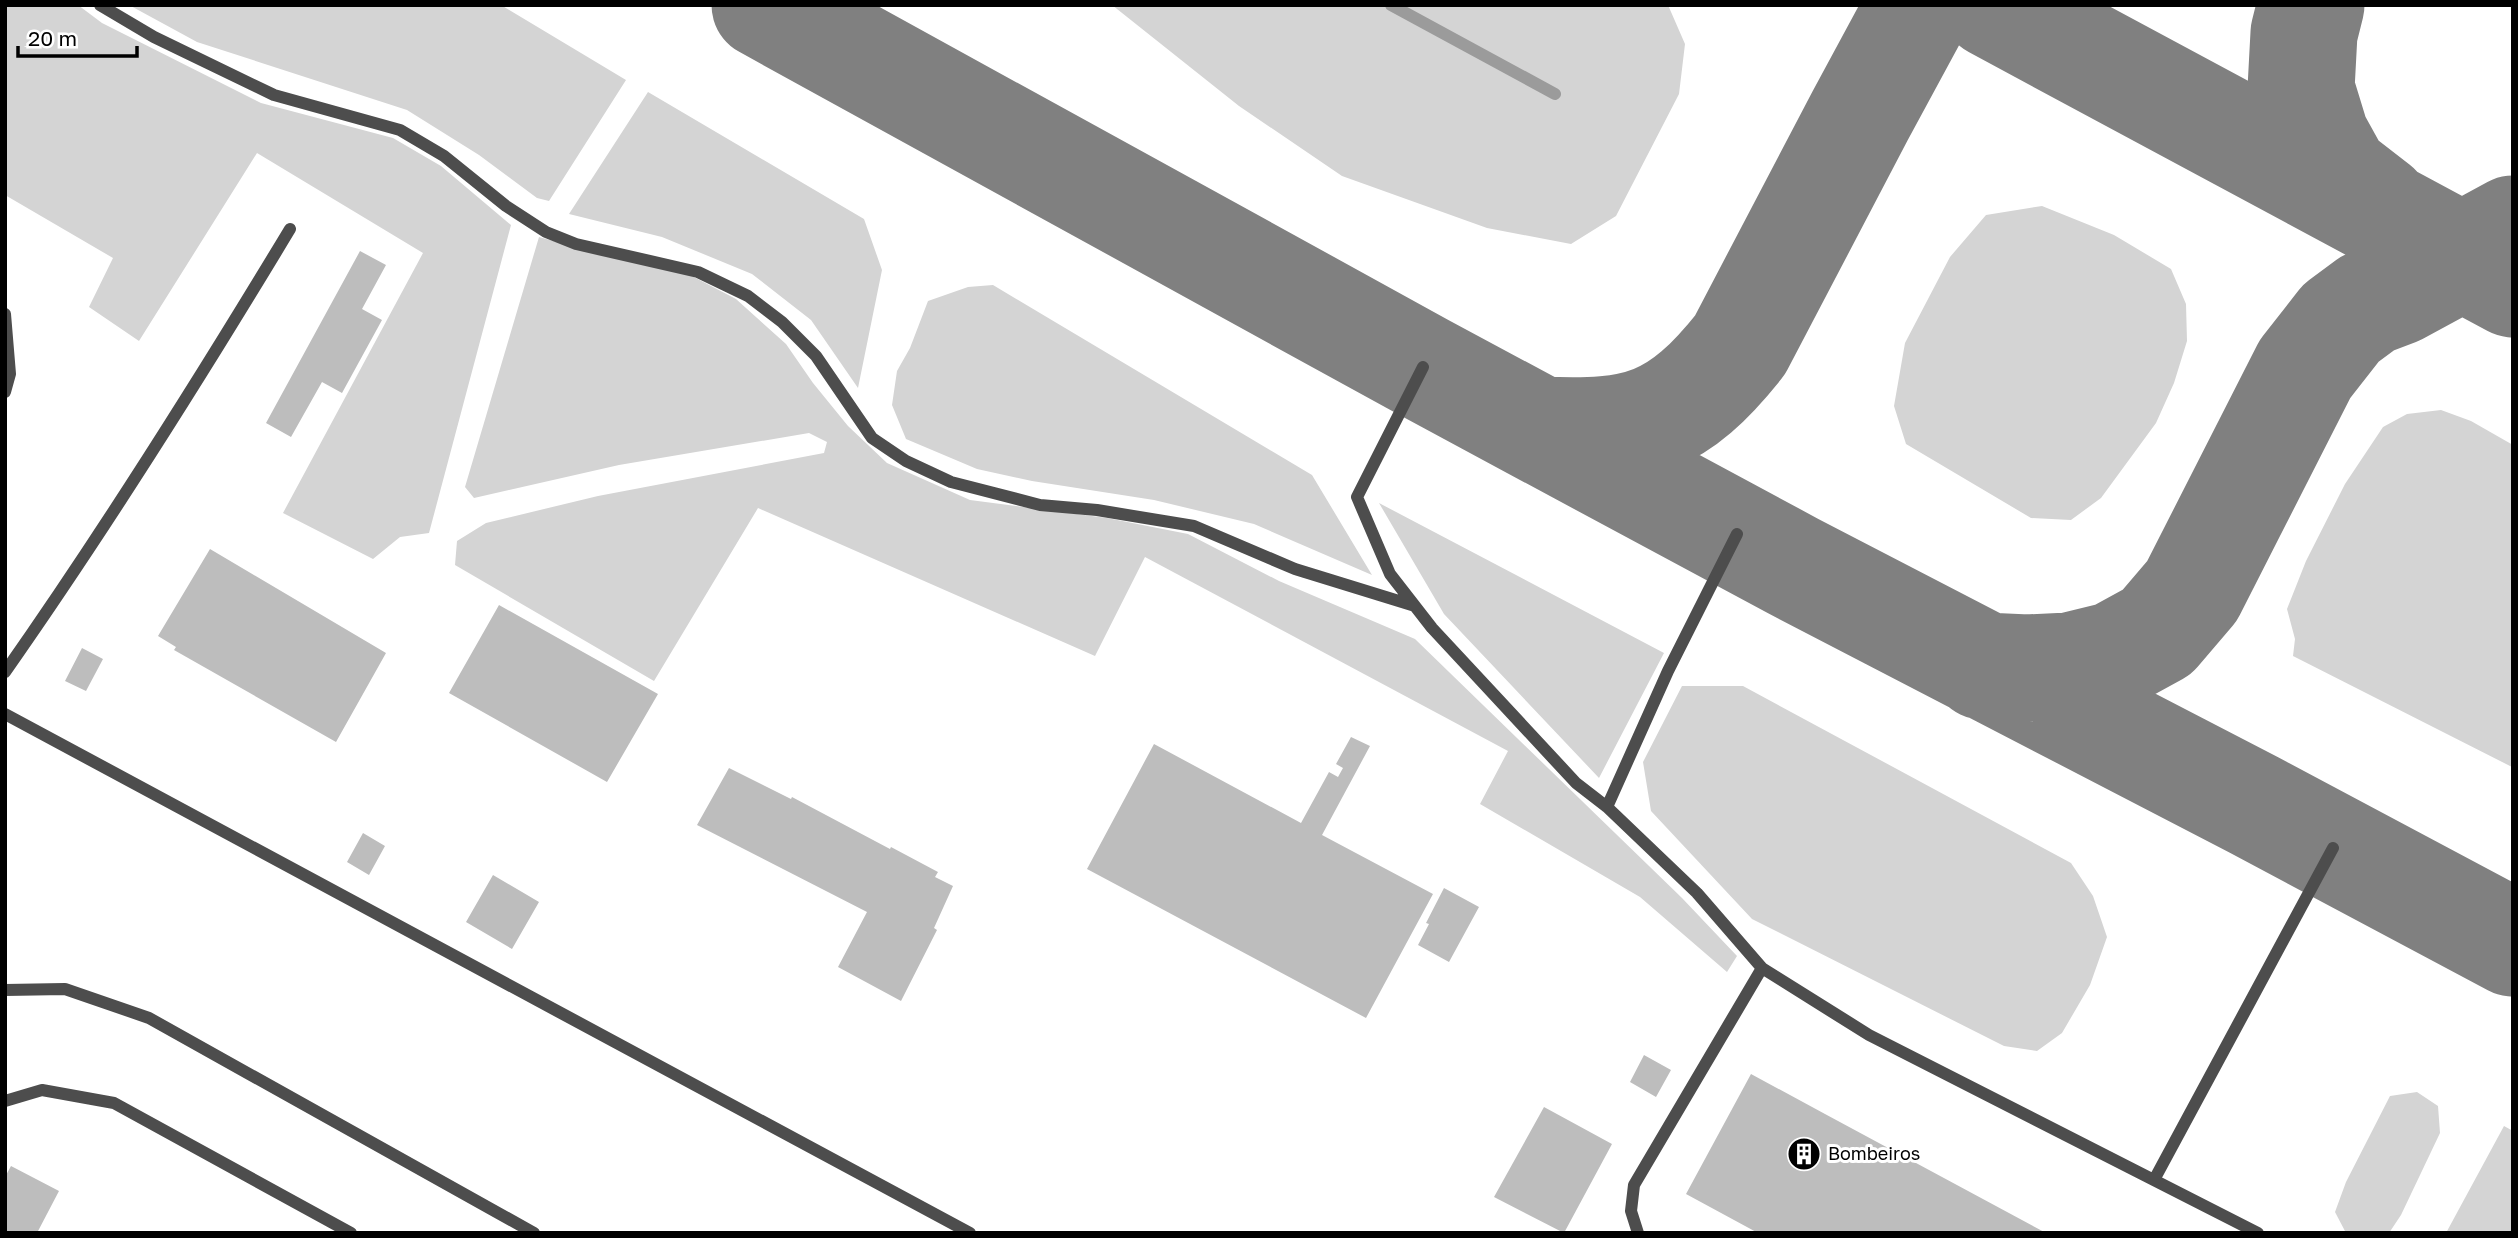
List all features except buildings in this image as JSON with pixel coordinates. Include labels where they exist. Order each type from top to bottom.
[{"type":"lane","points":[[100,5],[154,37],[274,95],[400,130],[444,156],[506,206],[546,232],[576,244],[698,272],[748,296],[782,322],[816,356],[872,438],[906,461],[951,482],[1040,505],[1097,510],[1194,526],[1295,569],[1415,606]]},
{"type":"lane","points":[[5,672],[117,508],[197,383],[290,229]]},
{"type":"lane","points":[[5,314],[10,374],[5,392]]},
{"type":"lane","points":[[1423,367],[1357,496],[1390,574],[1432,628],[1576,783],[1607,807],[1696,893],[1762,968],[1869,1035],[2258,1233]]},
{"type":"lane","points":[[1607,807],[1668,671],[1737,534]]},
{"type":"lane","points":[[5,714],[970,1233]]},
{"type":"lane","points":[[2154,1180],[2333,848]]},
{"type":"lane","points":[[1638,1233],[1631,1211],[1634,1185],[1762,968]]},
{"type":"lane","points":[[5,990],[65,989],[149,1018],[534,1233]]},
{"type":"lane","points":[[5,1101],[42,1090],[114,1103],[351,1233]]},
{"type":"shaded area","points":[[5,5],[78,5],[102,23],[261,103],[393,138],[441,166],[511,225],[429,533],[400,537],[373,559],[283,513],[423,253],[257,153],[139,341],[89,307],[113,258],[5,195]]},
{"type":"shaded area","points":[[129,5],[501,5],[626,80],[549,201],[537,198],[479,155],[407,110],[197,42]]},
{"type":"shaded area","points":[[1112,5],[1668,5],[1685,44],[1679,94],[1616,216],[1571,244],[1487,228],[1342,176],[1239,106]]},
{"type":"shaded area","points":[[648,92],[864,219],[882,270],[858,388],[811,320],[752,274],[662,237],[569,214]]},
{"type":"shaded area","points":[[2042,206],[2114,235],[2171,269],[2186,304],[2187,341],[2174,383],[2156,423],[2101,498],[2071,520],[2031,518],[1906,444],[1894,406],[1905,343],[1950,257],[1986,215]]},
{"type":"shaded area","points":[[539,237],[690,275],[736,299],[786,344],[848,426],[887,463],[970,500],[1107,518],[1188,534],[1279,581],[1415,639],[1682,898],[1737,956],[1727,972],[1640,897],[1480,804],[1508,751],[1145,557],[1095,656],[758,508],[654,681],[455,565],[457,541],[486,523],[598,496],[824,453],[827,442],[809,433],[619,465],[474,498],[465,487]]},
{"type":"shaded area","points":[[993,285],[1312,475],[1372,575],[1254,524],[1154,500],[1032,481],[977,469],[906,439],[892,405],[897,371],[910,348],[928,301],[968,287]]},
{"type":"shaded area","points":[[2441,410],[2471,421],[2513,445],[2512,767],[2293,656],[2295,639],[2287,609],[2306,561],[2345,484],[2383,427],[2407,414]]},
{"type":"shaded area","points":[[1379,503],[1664,653],[1599,778],[1444,614]]},
{"type":"shaded area","points":[[1682,686],[1743,686],[2071,863],[2093,896],[2107,937],[2090,985],[2062,1033],[2037,1051],[2004,1046],[1752,919],[1651,811],[1643,762]]},
{"type":"shaded area","points":[[2417,1092],[2438,1106],[2440,1133],[2401,1215],[2389,1233],[2346,1233],[2335,1212],[2346,1182],[2390,1096]]},
{"type":"shaded area","points":[[2504,1126],[2513,1131],[2513,1233],[2446,1233]]},
{"type":"waterway","points":[[1391,5],[1555,94]]},
{"type":"taxiway","points":[[765,5],[1423,367],[1793,566],[2254,805],[2513,943]]},
{"type":"taxiway","points":[[1541,430],[1605,430],[1654,419],[1675,408],[1717,371],[1740,345],[1920,5]]},
{"type":"taxiway","points":[[1994,5],[2513,284]]},
{"type":"taxiway","points":[[2311,5],[2304,33],[2301,89],[2316,138],[2337,176],[2377,207]]},
{"type":"taxiway","points":[[1983,666],[2070,666],[2115,655],[2157,632],[2192,591],[2305,369],[2341,323],[2368,303],[2397,292],[2513,229]]},
{"type":"place","name":"Bombeiros","points":[[1804,1154]]}]
